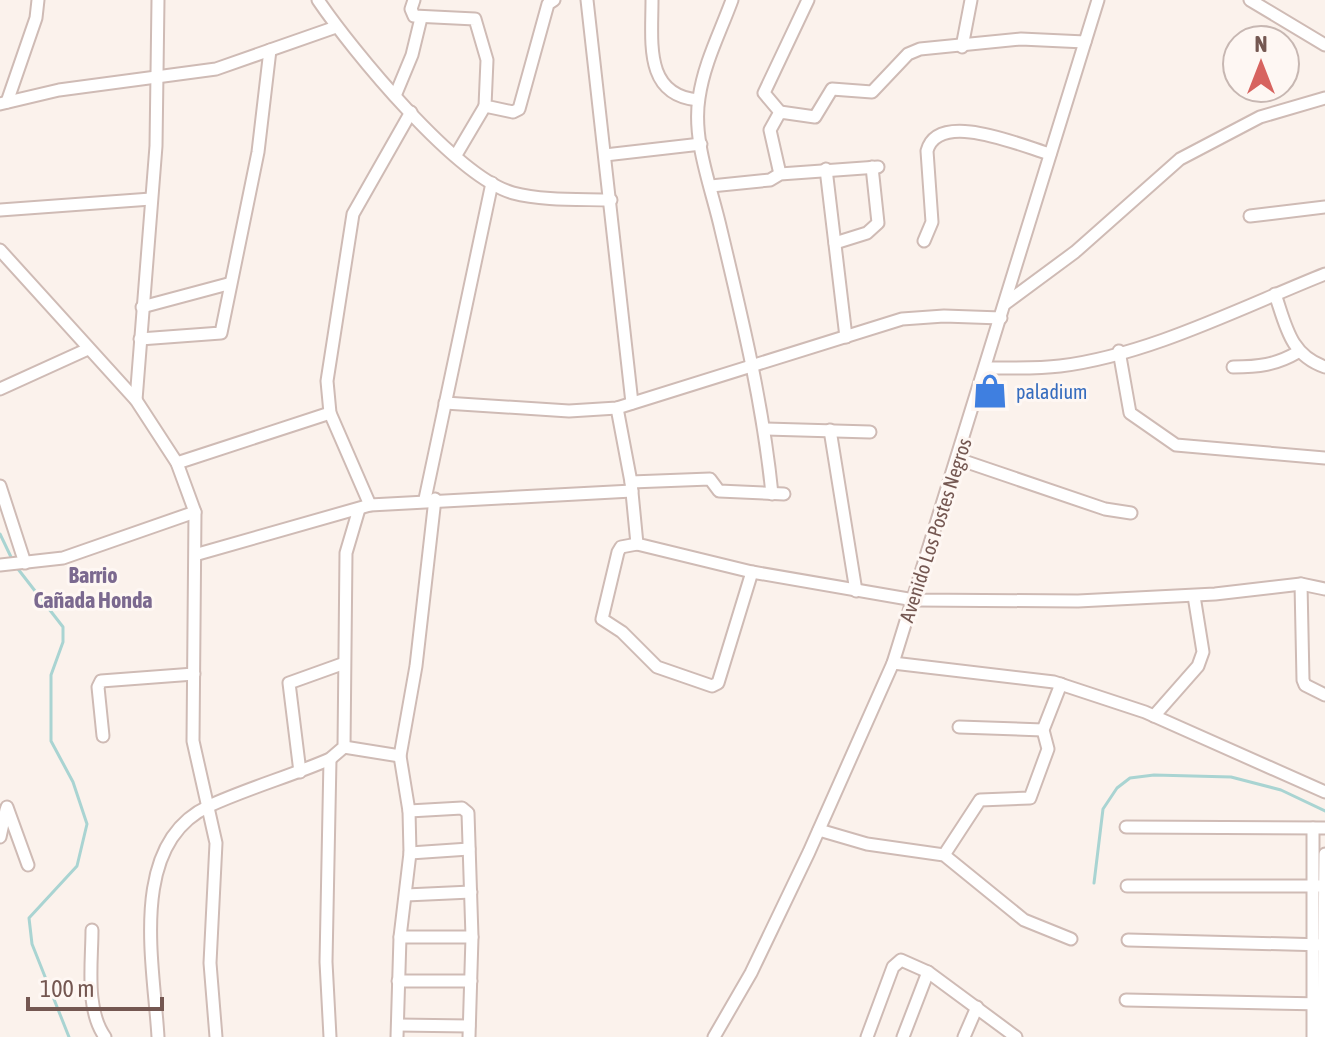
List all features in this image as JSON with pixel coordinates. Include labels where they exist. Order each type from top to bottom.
[{"type":"street","points":[[4,103],[36,18],[38,0]]},
{"type":"street","points":[[136,400],[151,199],[158,0]]},
{"type":"street","points":[[318,0],[336,27],[395,96],[456,155],[492,183],[513,193],[611,200]]},
{"type":"street","points":[[414,0],[411,14],[421,18],[470,17],[479,25],[487,60],[485,106],[456,155]]},
{"type":"street","points":[[485,106],[513,112],[519,109],[548,4],[554,0]]},
{"type":"street","points":[[587,0],[632,403]]},
{"type":"street","points":[[652,0],[653,56],[662,85],[678,98],[698,100]]},
{"type":"street","points":[[198,554],[364,507],[430,499],[632,487],[710,479],[719,491],[778,494],[753,366],[701,144],[698,100],[710,50],[732,0]]},
{"type":"street","points":[[808,0],[764,93],[780,112],[815,117],[832,89],[870,93],[914,50],[1021,39],[1085,42]]},
{"type":"street","points":[[962,47],[971,0]]},
{"type":"street","name":"Avenido Los Postes Negros","points":[[714,1037],[751,973],[893,663],[1098,0]]},
{"type":"street","points":[[1250,0],[1325,45]]},
{"type":"street","points":[[395,96],[412,55],[421,18]]},
{"type":"street","points":[[4,103],[59,90],[216,69],[336,27]]},
{"type":"street","points":[[140,339],[221,333],[228,284],[258,152],[270,50]]},
{"type":"street","points":[[1005,303],[1075,252],[1180,159],[1260,117],[1325,98]]},
{"type":"street","points":[[344,747],[342,664],[346,553],[364,507],[330,413],[327,381],[353,214],[411,112]]},
{"type":"street","points":[[780,112],[770,130],[780,174]]},
{"type":"street","points":[[924,241],[932,222],[927,151],[930,141],[938,133],[969,131],[1050,154]]},
{"type":"street","points":[[605,155],[701,144]]},
{"type":"street","points":[[711,186],[770,180],[780,174],[875,167],[878,223],[867,233],[835,243]]},
{"type":"street","points":[[826,169],[846,337]]},
{"type":"street","points":[[409,811],[466,809],[472,937],[469,1031],[397,1031],[400,937],[410,853],[409,811],[400,756],[416,666],[430,499],[445,403],[492,183]]},
{"type":"street","points":[[0,210],[151,199]]},
{"type":"street","points":[[1250,216],[1325,207]]},
{"type":"street","points":[[0,250],[136,400],[177,463],[195,512],[198,554],[193,741],[216,843],[210,963],[216,1037]]},
{"type":"street","points":[[986,368],[1060,366],[1119,351],[1178,334],[1325,274]]},
{"type":"street","points":[[142,307],[228,284]]},
{"type":"street","points":[[1275,294],[1298,352],[1325,367]]},
{"type":"street","points":[[445,403],[569,411],[617,408],[902,319],[944,316],[1001,318]]},
{"type":"street","points":[[0,389],[88,349]]},
{"type":"street","points":[[1119,351],[1130,413],[1169,443],[1325,458]]},
{"type":"street","points":[[1233,367],[1262,367],[1283,361],[1298,352]]},
{"type":"street","points":[[617,408],[632,487],[637,544]]},
{"type":"street","points":[[177,463],[330,413]]},
{"type":"street","points":[[766,429],[870,432]]},
{"type":"street","points":[[830,430],[856,591]]},
{"type":"street","points":[[958,459],[1105,509],[1131,513]]},
{"type":"street","points":[[0,486],[25,563]]},
{"type":"street","points":[[0,565],[63,558],[195,512]]},
{"type":"street","points":[[752,572],[718,683],[712,686],[657,667],[622,632],[602,619],[618,552],[621,547],[637,544],[752,572],[914,600],[1078,601],[1194,596],[1301,584],[1325,589]]},
{"type":"street","points":[[1301,584],[1303,680],[1305,685],[1325,695]]},
{"type":"street","points":[[1154,716],[1198,666],[1203,652],[1194,596]]},
{"type":"street","points":[[893,663],[1061,684],[1154,716],[1325,792]]},
{"type":"street","points":[[300,772],[289,683],[342,664]]},
{"type":"street","points":[[103,736],[98,687],[101,681],[194,674]]},
{"type":"street","points":[[944,855],[980,800],[1030,798],[1048,749],[1043,730],[1061,684]]},
{"type":"street","points":[[959,727],[1043,730]]},
{"type":"street","points":[[158,1037],[152,891],[173,832],[207,807],[330,759],[344,747],[400,756]]},
{"type":"street","points":[[330,759],[326,962],[330,1037]]},
{"type":"street","points":[[0,837],[4,806]]},
{"type":"street","points":[[4,806],[28,865]]},
{"type":"street","points":[[1126,827],[1319,828],[1319,1033]]},
{"type":"street","points":[[819,830],[867,844],[944,855],[1024,920],[1071,939]]},
{"type":"street","points":[[410,853],[469,849]]},
{"type":"street","points":[[1127,886],[1319,886]]},
{"type":"street","points":[[406,895],[471,892]]},
{"type":"street","points":[[92,930],[92,997],[98,1027],[105,1037]]},
{"type":"street","points":[[400,937],[472,937]]},
{"type":"street","points":[[1128,940],[1318,945]]},
{"type":"street","points":[[867,1037],[893,967],[901,960],[910,961],[928,972],[1016,1037]]},
{"type":"street","points":[[903,1037],[928,972]]},
{"type":"street","points":[[398,981],[471,981]]},
{"type":"street","points":[[1126,1000],[1318,1003]]},
{"type":"street","points":[[964,1037],[977,1007]]},
{"type":"waterway","points":[[0,534],[11,557]]},
{"type":"waterway","points":[[18,569],[63,627],[63,642],[51,675],[51,741],[73,782],[87,824],[77,866],[29,918],[32,944],[69,1037]]},
{"type":"waterway","points":[[1094,883],[1103,809],[1117,788],[1130,778],[1154,775],[1231,777],[1281,790],[1325,811]]},
{"type":"place","name":"paladium","points":[[990,391]]},
{"type":"district","name":"Barrio Cañada Honda","points":[[93,588]]}]
